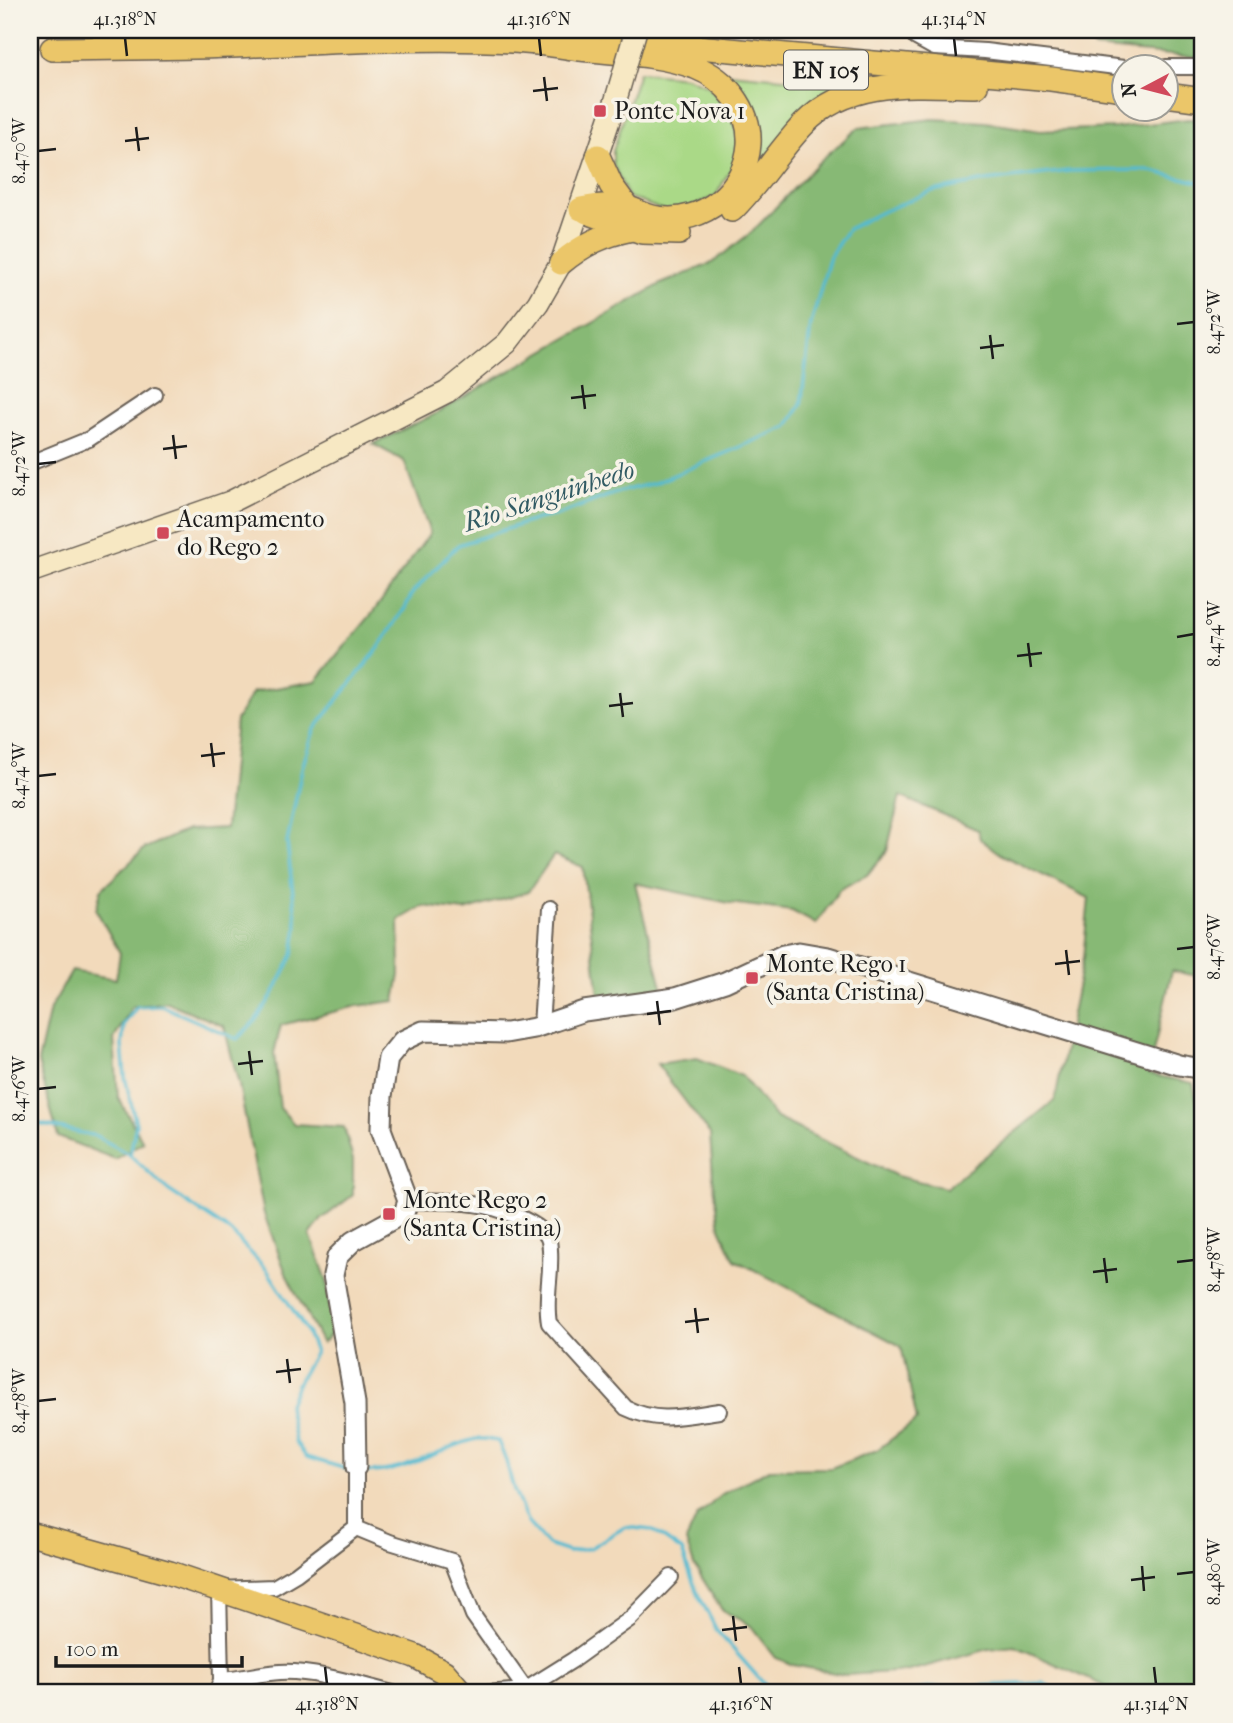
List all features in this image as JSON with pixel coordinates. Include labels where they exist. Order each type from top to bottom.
[{"type":"main road","points":[[237,35],[292,30]]},
{"type":"main road","name":"EN 105","points":[[41,50],[237,35],[395,30],[514,31],[1051,79],[1110,87]]},
{"type":"main road","points":[[586,30],[685,46]]},
{"type":"main road","points":[[30,572],[230,502],[447,392],[507,343],[538,303],[561,263],[581,209],[636,30]]},
{"type":"main road","name":"EN 105","points":[[41,50],[513,41],[650,57],[688,57],[1110,94]]},
{"type":"main road","points":[[581,209],[600,206],[630,218],[678,219],[693,216],[711,208],[725,197],[746,164],[749,142],[747,122],[738,102],[727,88],[694,67],[650,57]]},
{"type":"main road","points":[[598,156],[630,218],[642,232],[678,233],[716,222],[743,200],[804,124],[821,110],[859,91],[897,85],[1002,86]]},
{"type":"main road","points":[[1180,98],[1203,101]]},
{"type":"main road","points":[[561,263],[580,247],[630,218]]},
{"type":"main road","points":[[30,1534],[219,1589],[415,1656],[443,1672],[462,1693]]},
{"type":"street","points":[[911,30],[916,38],[934,48],[985,51],[1110,66]]},
{"type":"street","points":[[1180,67],[1203,67]]},
{"type":"street","points":[[30,463],[89,439],[155,395]]},
{"type":"street","points":[[541,1025],[549,909]]},
{"type":"street","points":[[356,1528],[355,1403],[333,1275],[337,1257],[353,1241],[404,1213],[408,1208],[408,1201],[381,1129],[382,1096],[388,1058],[402,1041],[423,1031],[506,1033],[584,1011],[675,998],[725,982],[783,955],[799,952],[828,957],[1179,1065],[1203,1069]]},
{"type":"street","points":[[408,1201],[476,1204],[536,1225],[548,1237],[550,1251],[545,1305],[549,1322],[626,1408],[643,1416],[666,1419],[719,1411]]},
{"type":"street","points":[[356,1528],[296,1574],[274,1587],[219,1589],[218,1686],[281,1671],[335,1678],[393,1693]]},
{"type":"street","points":[[356,1528],[390,1542],[452,1561],[473,1615],[526,1692]]},
{"type":"street","points":[[486,1693],[526,1692],[630,1619],[671,1577]]},
{"type":"green space","points":[[1082,30],[1203,30],[1203,58],[1180,56],[1180,52],[1094,48]]},
{"type":"green space","points":[[639,72],[686,77],[706,85],[722,98],[733,116],[738,137],[737,158],[715,197],[673,214],[628,197],[613,164],[613,151]]},
{"type":"green space","points":[[719,72],[857,85],[753,179],[757,150]]},
{"type":"green space","points":[[933,119],[985,122],[1040,131],[1116,128],[1188,119],[1203,120],[1203,977],[1172,971],[1148,1074],[1193,1083],[1203,1131],[1203,1693],[1109,1693],[1102,1685],[1015,1646],[989,1649],[909,1671],[845,1675],[793,1665],[776,1658],[751,1626],[722,1610],[694,1565],[686,1541],[697,1517],[722,1494],[769,1469],[831,1468],[877,1450],[917,1420],[901,1346],[735,1260],[720,1228],[710,1134],[657,1064],[697,1058],[742,1076],[776,1118],[897,1176],[946,1188],[1055,1100],[1083,958],[1089,898],[1000,854],[980,839],[978,830],[900,796],[887,851],[867,875],[840,889],[816,924],[792,911],[729,903],[635,883],[663,990],[599,996],[583,867],[554,855],[528,892],[465,911],[423,906],[399,920],[400,975],[395,1001],[357,1006],[281,1025],[274,1053],[280,1108],[294,1124],[344,1127],[353,1160],[353,1195],[322,1219],[310,1235],[327,1280],[332,1333],[322,1344],[287,1276],[264,1214],[239,1085],[224,1026],[167,1002],[132,1007],[114,1039],[118,1097],[143,1142],[115,1159],[58,1137],[38,1062],[50,1009],[72,971],[116,979],[120,953],[96,910],[101,890],[145,848],[187,830],[226,828],[236,720],[253,692],[316,681],[371,615],[430,533],[404,461],[373,444],[431,416],[661,284],[712,263],[753,231],[820,161],[858,128]]},
{"type":"waterway","name":"Rio Sanguinhedo","points":[[30,1122],[96,1136],[130,1155],[136,1124],[125,1077],[122,1045],[124,1024],[137,1007],[162,1006],[237,1039],[255,1021],[272,996],[293,955],[297,927],[287,843],[302,768],[314,730],[378,649],[413,592],[458,545],[557,515],[618,492],[655,483],[787,427],[801,405],[811,324],[830,256],[848,229],[932,191],[986,181],[1069,171],[1147,170],[1203,183]]},
{"type":"waterway","points":[[130,1155],[168,1190],[231,1232],[267,1270],[306,1330],[315,1352],[288,1406],[295,1441],[306,1457],[350,1470]]},
{"type":"waterway","points":[[361,1471],[391,1470],[476,1439],[498,1441],[528,1523],[548,1545],[569,1552],[590,1548],[625,1527],[652,1530],[682,1551],[696,1590],[717,1631],[772,1693]]},
{"type":"waterway","points":[[901,1693],[931,1688],[1043,1683],[1064,1693]]},
{"type":"place","name":"Ponte Nova 1","points":[[600,111]]},
{"type":"place","name":"Acampamento do Rego 2","points":[[163,533]]},
{"type":"place","name":"Monte Rego 1 (Santa Cristina)","points":[[752,978]]},
{"type":"place","name":"Monte Rego 2 (Santa Cristina)","points":[[389,1214]]}]
